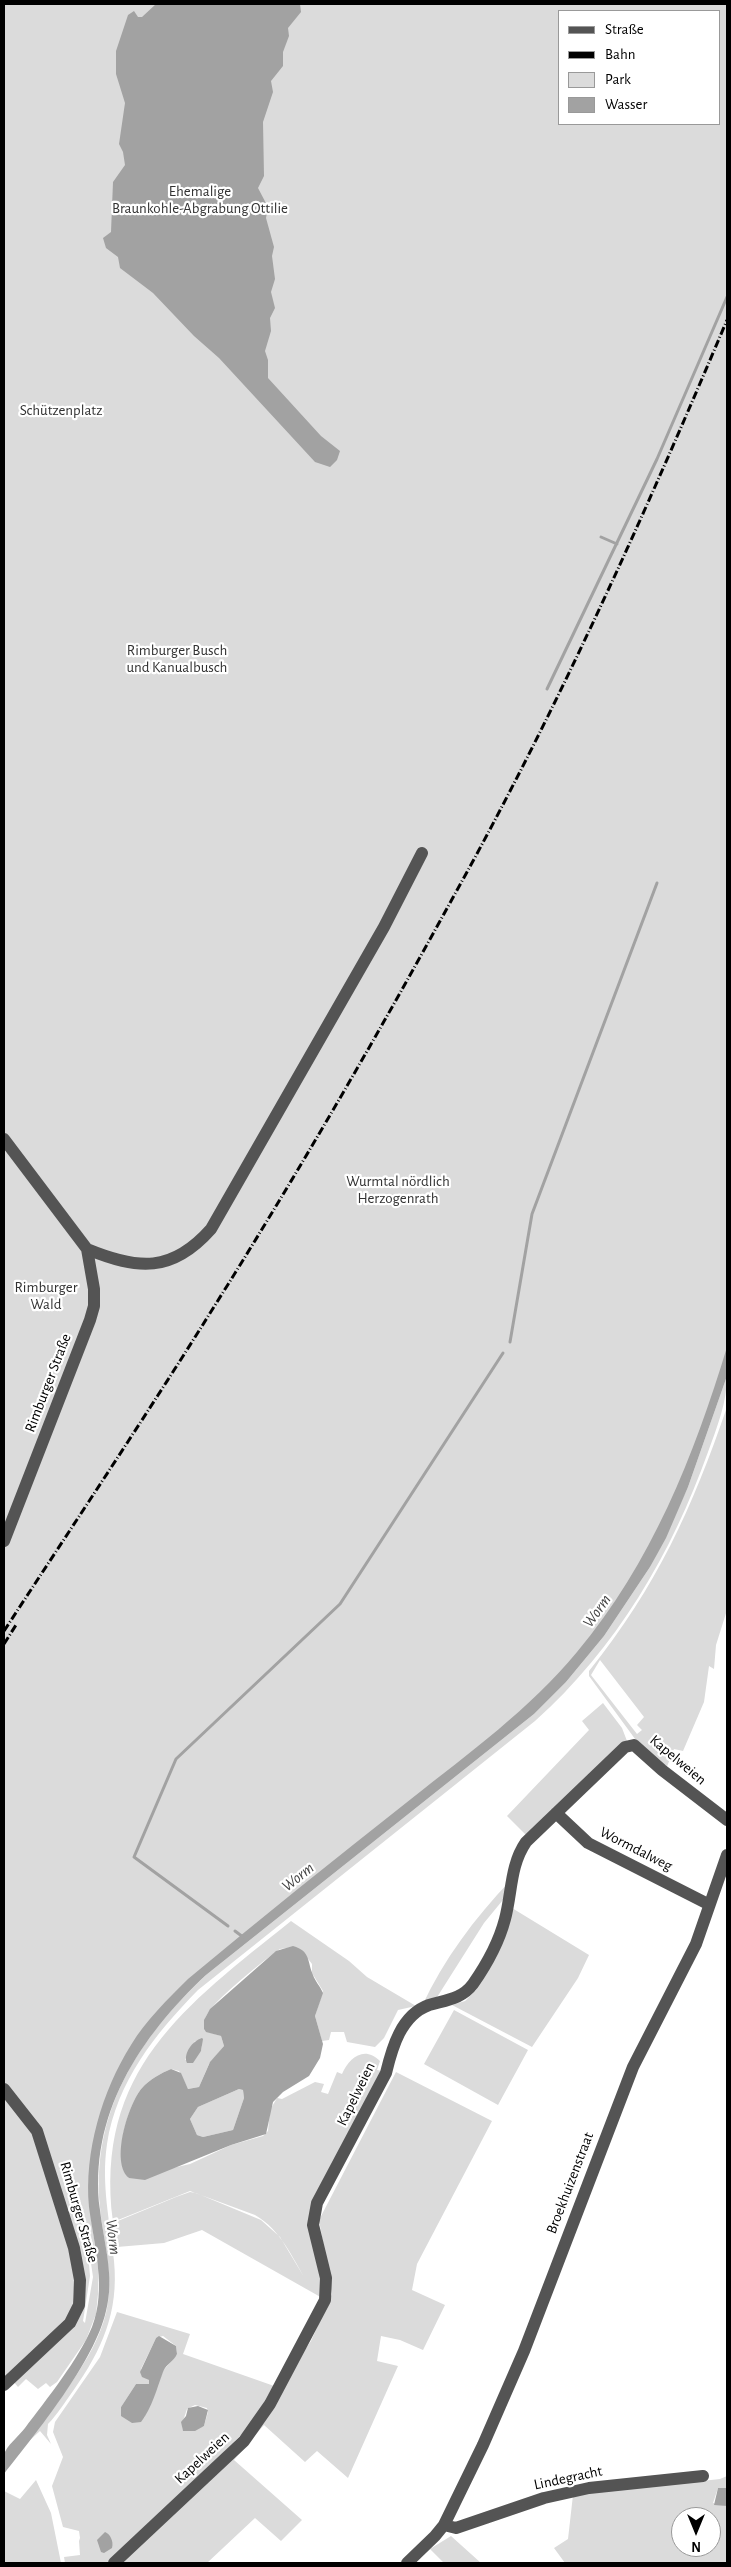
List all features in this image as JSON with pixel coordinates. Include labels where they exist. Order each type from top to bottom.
[{"type":"street","points":[[86,1248],[126,1262],[163,1262],[188,1252],[211,1229],[384,927],[422,853]]},
{"type":"street","name":"Rimburger Straße","points":[[4,1139],[86,1248],[92,1269],[94,1306],[4,1541]]},
{"type":"street","name":"Kapelweien","points":[[114,2563],[244,2441],[270,2404],[325,2300],[326,2278],[314,2232],[314,2214],[317,2203],[386,2074],[390,2052],[403,2027],[422,2009],[457,1997],[472,1986],[499,1938],[519,1851],[625,1747],[634,1745],[662,1770],[727,1820]]},
{"type":"street","name":"Wormdalweg","points":[[556,1813],[588,1844],[708,1904]]},
{"type":"street","name":"Broekhuizenstraat","points":[[407,2563],[436,2536],[444,2524],[483,2445],[524,2351],[632,2067],[692,1953],[727,1855]]},
{"type":"street","name":"Rimburger Straße","points":[[4,2089],[37,2131],[74,2248],[80,2280],[79,2305],[70,2323],[4,2385]]},
{"type":"street","name":"Lindegracht","points":[[444,2524],[456,2528],[544,2498],[589,2488],[703,2476]]},
{"type":"green space","name":"Wurmtal nördlich Herzogenrath","points":[[4,4],[727,4],[727,1361],[668,1523],[615,1612],[516,1723],[204,1974],[165,2012],[119,2077],[99,2139],[90,2209],[98,2268],[96,2314],[86,2340],[57,2382],[50,2387],[46,2383],[38,2389],[26,2379],[18,2387],[13,2381],[75,2320],[76,2262],[72,2314],[4,2379]],"holes":[[[86,2229],[93,2277],[85,2323],[83,2321],[90,2276]]]},
{"type":"green space","points":[[727,1376],[727,1386],[718,1424],[694,1490],[677,1527],[659,1563],[638,1597],[616,1631],[591,1663],[535,1721],[198,1990],[167,2024],[140,2060],[119,2100],[112,2121],[105,2159],[107,2203],[115,2280],[111,2314],[92,2361],[55,2417],[48,2424],[47,2435],[51,2444],[40,2431],[28,2442],[73,2380],[93,2348],[106,2313],[109,2273],[101,2220],[99,2172],[103,2139],[112,2108],[124,2079],[141,2051],[160,2024],[206,1975],[534,1714],[566,1682],[604,1636],[650,1567],[688,1487]]},
{"type":"green space","points":[[727,1407],[727,1610],[716,1645],[714,1669],[709,1666],[704,1702],[683,1751],[674,1749],[666,1769],[638,1743],[589,1676],[589,1671],[613,1639],[653,1577],[686,1513]],"holes":[[[600,1660],[644,1717],[637,1725],[642,1730],[637,1734],[591,1675]]]},
{"type":"green space","points":[[603,1703],[622,1728],[627,1741],[526,1835],[507,1816],[589,1730],[582,1721]]},
{"type":"green space","points":[[510,1881],[507,1895],[484,1923],[434,2002],[422,2006],[440,1972],[461,1940]]},
{"type":"green space","points":[[512,1908],[589,1955],[578,1978],[532,2047],[452,2005],[465,2001],[476,1990]]},
{"type":"green space","points":[[291,1921],[349,1961],[367,1977],[416,2006],[398,2010],[384,2038],[375,2047],[347,2042],[344,2032],[331,2032],[329,2040],[322,2041],[315,2016],[323,1991],[312,1973],[312,1964],[302,1951],[295,1947],[280,1949],[230,1989],[207,2015],[205,2031],[221,2036],[224,2046],[209,2064],[199,2087],[188,2089],[179,2071],[171,2069],[159,2075],[142,2088],[127,2120],[121,2160],[129,2178],[190,2164],[231,2145],[263,2136],[268,2131],[270,2110],[277,2098],[282,2099],[315,2082],[324,2084],[321,2092],[328,2094],[337,2072],[342,2074],[353,2059],[363,2054],[368,2054],[380,2061],[377,2070],[382,2071],[316,2202],[324,2299],[202,2230],[164,2243],[117,2247],[113,2223],[190,2192],[195,2193],[190,2191],[113,2222],[111,2169],[118,2123],[133,2082],[155,2046],[183,2014],[252,1952]],"holes":[[[195,2041],[202,2046],[201,2051],[185,2060]],[[201,2195],[255,2215],[264,2221],[278,2235],[261,2220]],[[282,2241],[291,2254],[307,2282]]]},
{"type":"green space","points":[[454,2010],[528,2050],[498,2105],[424,2064]]},
{"type":"green space","points":[[396,2072],[492,2121],[417,2264],[412,2290],[445,2305],[423,2350],[400,2340],[381,2336],[377,2361],[398,2366],[348,2478],[317,2451],[305,2462],[264,2425],[234,2460],[302,2520],[281,2541],[255,2518],[207,2563],[117,2563],[229,2458],[311,2341],[332,2294],[319,2220]]},
{"type":"green space","points":[[239,2089],[243,2090],[244,2098],[233,2130],[203,2137],[197,2135],[190,2119],[198,2107]]},
{"type":"green space","points":[[117,2312],[190,2334],[183,2354],[277,2387],[261,2415],[111,2563],[65,2563],[64,2557],[80,2555],[80,2538],[79,2531],[63,2527],[52,2486],[63,2457],[53,2432],[55,2422],[100,2357]],"holes":[[[163,2336],[176,2346],[177,2354],[163,2371],[144,2418],[121,2407],[136,2384],[149,2384],[149,2380],[142,2376],[141,2369],[156,2338]],[[195,2405],[207,2408],[208,2412],[204,2426],[191,2431],[183,2431],[182,2424],[187,2409]]]},
{"type":"green space","points":[[727,2476],[727,2492],[726,2488],[718,2488],[713,2503],[727,2506],[727,2563],[565,2563],[554,2548],[568,2539],[573,2495],[720,2479]]},
{"type":"green space","points":[[36,2480],[51,2513],[61,2563],[4,2563],[4,2491],[20,2499]]},
{"type":"green space","points":[[451,2536],[481,2563],[444,2563],[430,2549]]},
{"type":"water","points":[[156,4],[300,4],[301,12],[288,28],[289,36],[283,52],[283,66],[271,81],[273,92],[263,122],[264,176],[258,188],[268,207],[266,218],[274,247],[272,256],[275,279],[271,292],[275,308],[270,318],[271,331],[265,351],[268,360],[268,378],[321,436],[340,451],[337,460],[330,467],[315,462],[219,358],[194,336],[153,293],[120,268],[118,257],[106,248],[103,238],[111,232],[113,182],[125,165],[123,152],[119,144],[125,103],[116,74],[116,51],[128,15],[134,11],[138,17],[142,17]]},
{"type":"water","points":[[727,1347],[727,1376],[688,1487],[666,1538],[650,1567],[604,1636],[566,1682],[534,1714],[206,1975],[182,1999],[140,2052],[124,2080],[111,2110],[102,2142],[98,2175],[100,2210],[108,2260],[109,2286],[106,2311],[100,2331],[90,2352],[63,2396],[4,2474],[3,2459],[5,2452],[71,2366],[92,2327],[99,2298],[99,2283],[89,2207],[89,2165],[97,2123],[111,2082],[131,2045],[150,2018],[188,1979],[498,1730],[539,1693],[577,1652],[627,1583],[648,1546],[685,1468]]},
{"type":"water","points":[[293,1946],[303,1951],[308,1958],[314,1977],[323,1993],[315,2016],[323,2044],[320,2058],[309,2076],[283,2092],[273,2102],[266,2134],[231,2145],[145,2180],[129,2178],[121,2160],[123,2133],[131,2107],[142,2088],[148,2082],[171,2069],[181,2073],[188,2089],[199,2087],[210,2062],[224,2046],[221,2036],[206,2032],[204,2029],[204,2020],[210,2009],[276,1951]],"holes":[[[239,2089],[243,2090],[244,2098],[233,2130],[203,2137],[197,2135],[190,2119],[198,2107]]]},
{"type":"water","points":[[202,2038],[201,2051],[193,2063],[187,2063],[186,2056],[189,2048]]},
{"type":"water","points":[[159,2336],[176,2346],[177,2354],[164,2369],[145,2416],[141,2422],[132,2423],[121,2416],[121,2407],[136,2384],[149,2384],[149,2380],[142,2377],[140,2372],[156,2338]]},
{"type":"water","points":[[198,2406],[208,2410],[204,2426],[195,2431],[183,2431],[181,2422],[186,2416],[188,2408]]},
{"type":"water","points":[[718,2488],[726,2488],[727,2506],[714,2505]]},
{"type":"water","points":[[105,2532],[111,2538],[112,2548],[104,2553],[101,2552],[97,2540]]},
{"type":"waterway","points":[[547,689],[657,459],[727,297]]},
{"type":"waterway","points":[[601,537],[617,544]]},
{"type":"waterway","points":[[510,1342],[532,1214],[657,883]]},
{"type":"waterway","points":[[228,1926],[134,1857],[176,1759],[340,1604],[503,1353]]},
{"type":"waterway","points":[[235,1931],[243,1937]]},
{"type":"railway","points":[[4,1631],[165,1385],[279,1201],[340,1099],[494,823],[599,610],[727,320]]},
{"type":"railway","points":[[4,1644],[16,1625]]},
{"type":"park label","name":"Ehemalige Braunkohle-Abgrabung Ottilie","points":[[200,200]]},
{"type":"park label","name":"Schützenplatz","points":[[61,410]]},
{"type":"park label","name":"Rimburger Busch und Kanualbusch","points":[[177,658]]},
{"type":"park label","name":"Rimburger Wald","points":[[46,1296]]},
{"type":"water label","name":"Worm","points":[[597,1611]]},
{"type":"water label","name":"Worm","points":[[298,1877]]},
{"type":"water label","name":"Worm","points":[[113,2237]]}]
